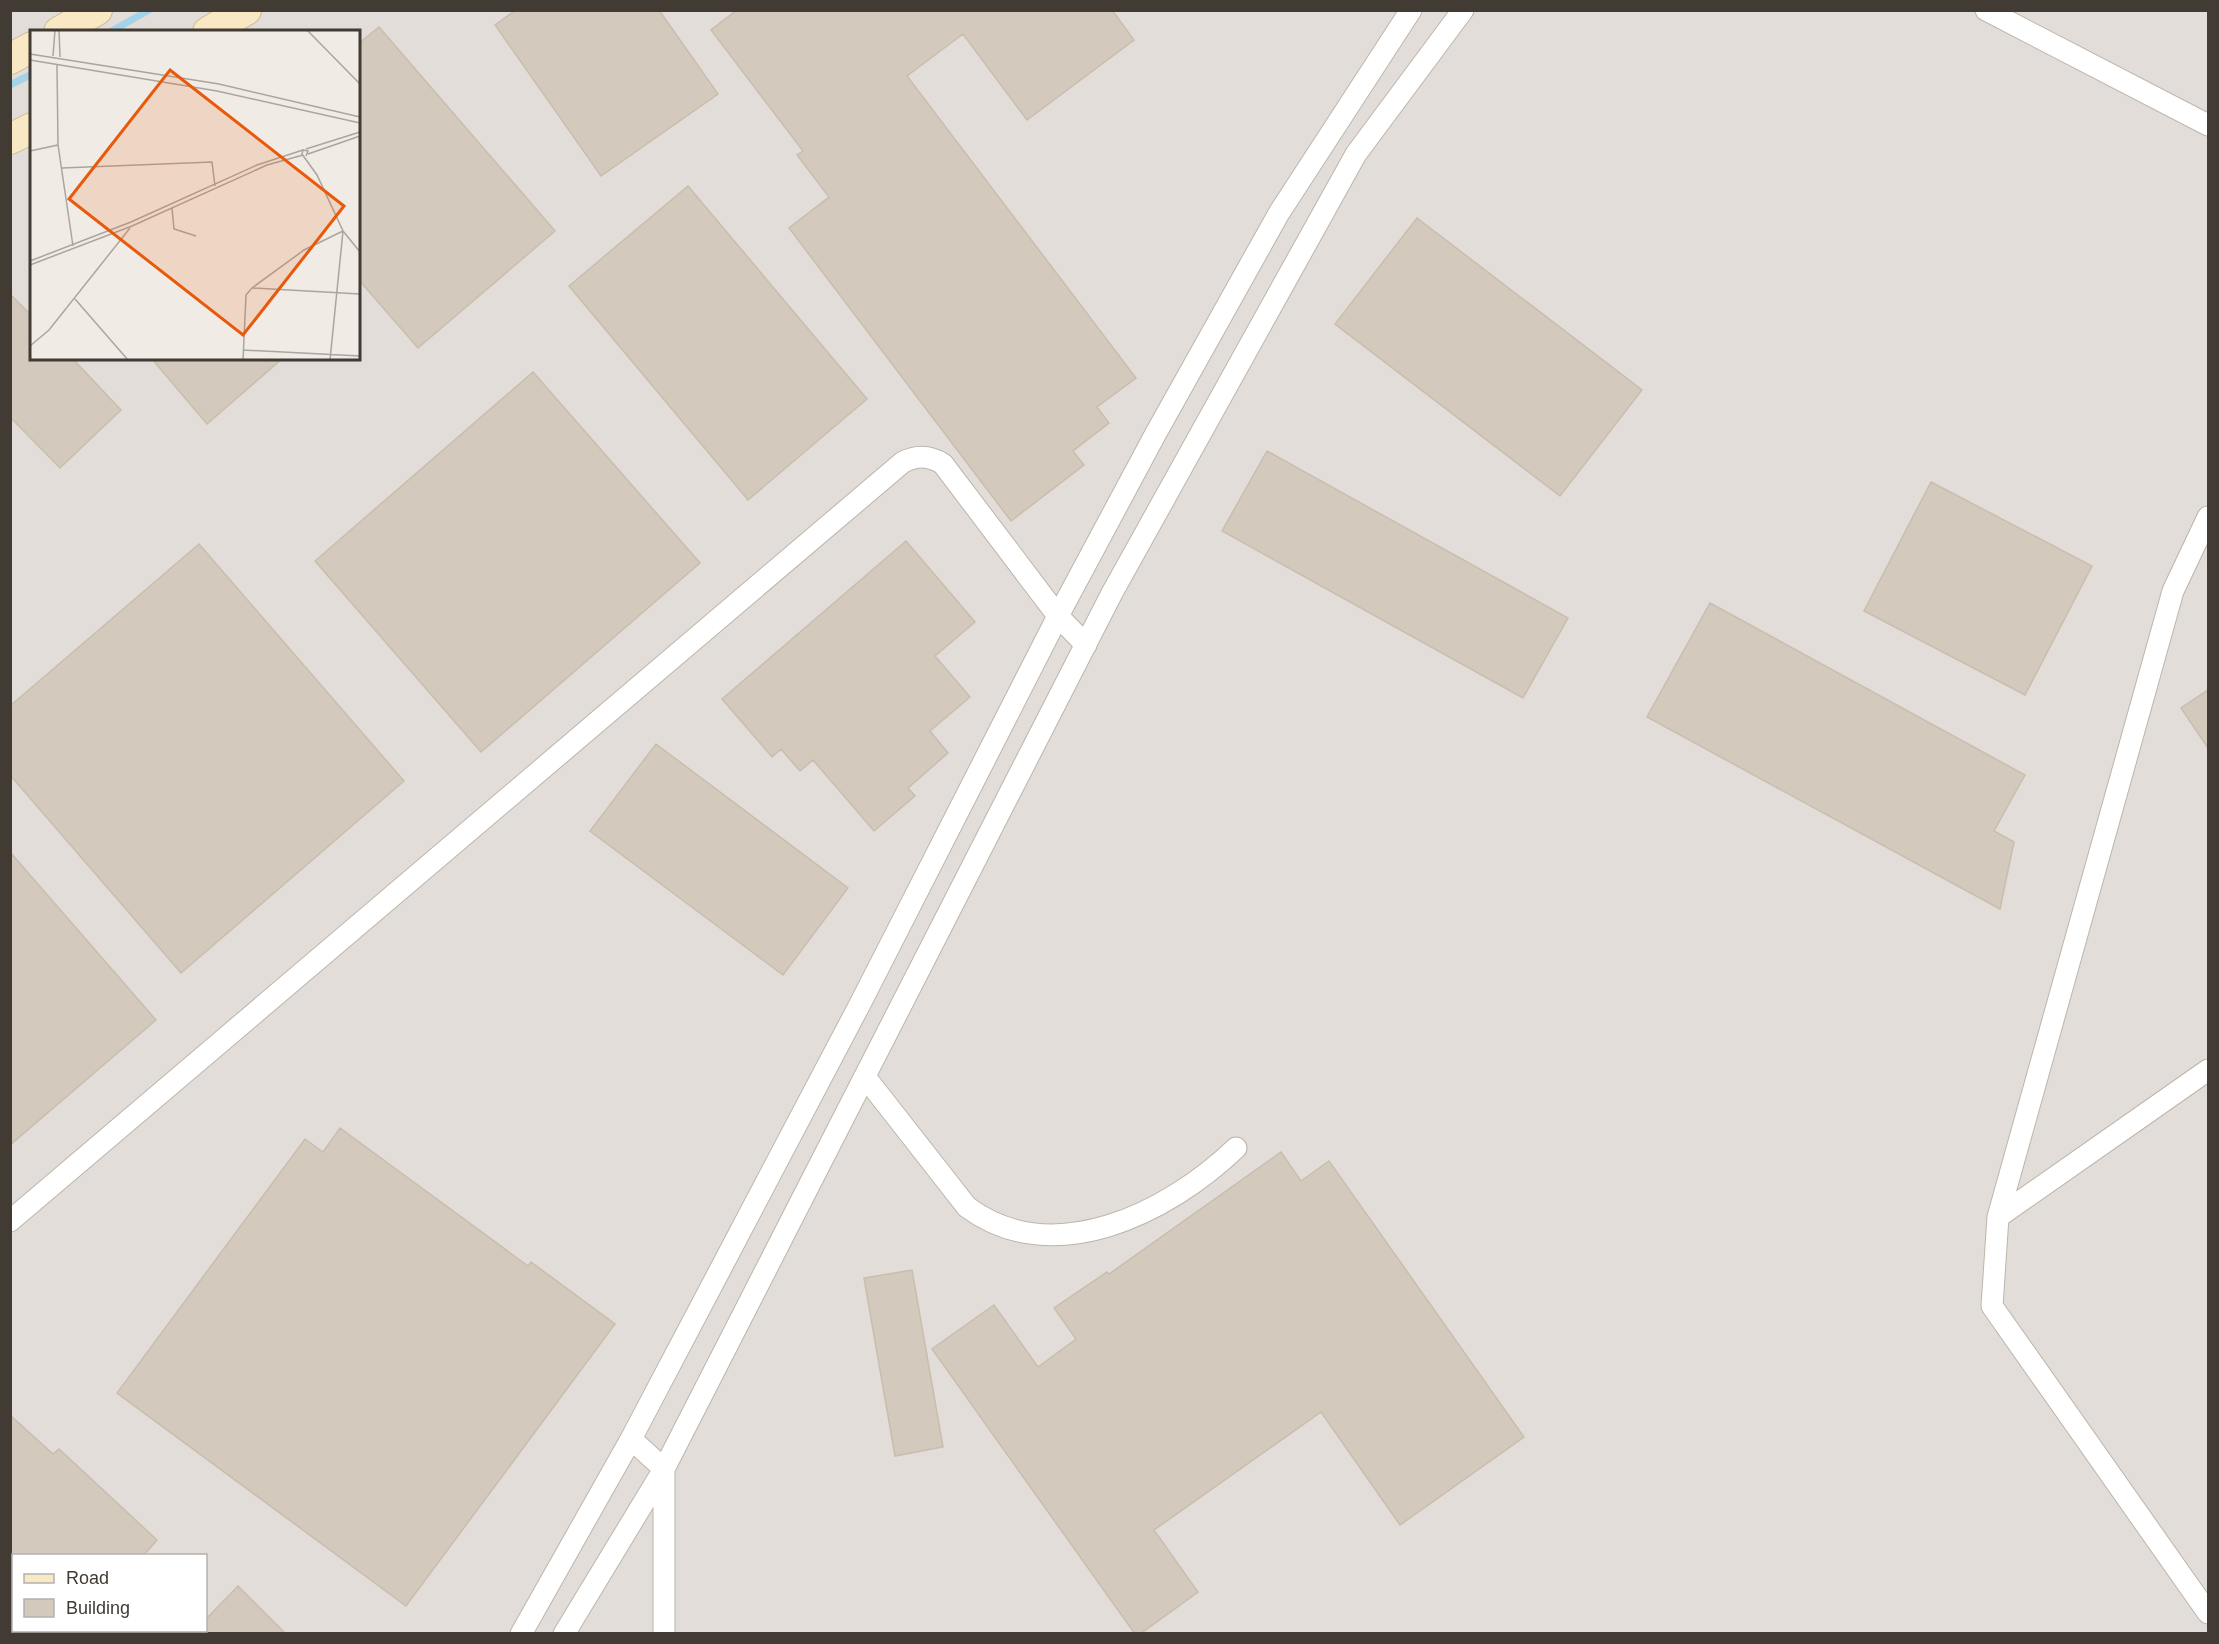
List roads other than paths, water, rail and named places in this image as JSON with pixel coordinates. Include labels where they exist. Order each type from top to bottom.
[{"type":"main road","points":[[62,30],[97,10]]},
{"type":"main road","points":[[211,30],[246,10]]},
{"type":"main road","points":[[10,59],[30,48]]},
{"type":"main road","points":[[10,139],[30,129]]},
{"type":"street","points":[[521,1634],[631,1439],[860,1004],[1058,616],[1279,213],[1411,10]]},
{"type":"street","points":[[564,1634],[664,1469],[1086,645],[1356,154],[1463,10]]},
{"type":"street","points":[[1986,10],[2208,125]]},
{"type":"street","points":[[10,1221],[903,462],[928,457],[943,464],[1058,616],[1086,645]]},
{"type":"street","points":[[2208,517],[2173,591],[1998,1217],[1992,1306],[2208,1613]]},
{"type":"street","points":[[1998,1217],[2208,1070]]},
{"type":"street","points":[[866,1078],[967,1207],[982,1218],[1017,1233],[1048,1235],[1088,1230],[1138,1215],[1191,1187],[1236,1148]]},
{"type":"street","points":[[631,1439],[664,1469],[664,1634]]},
{"type":"waterway","points":[[114,30],[149,10]]},
{"type":"waterway","points":[[10,85],[30,75]]}]
